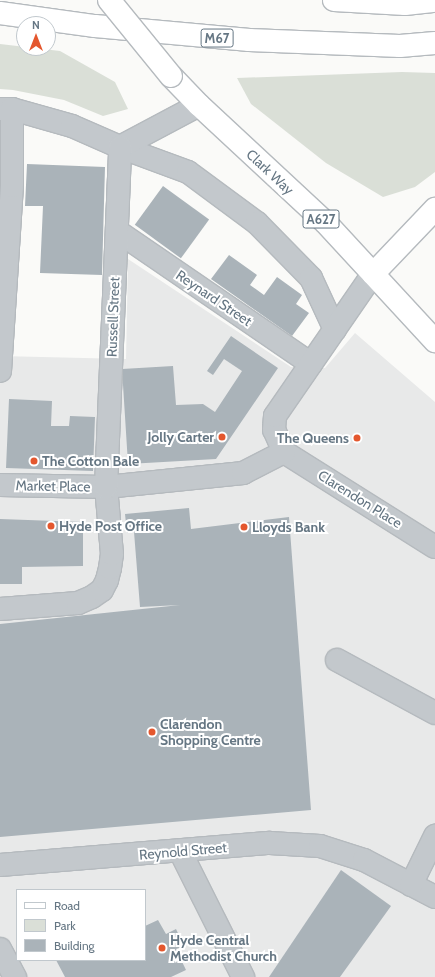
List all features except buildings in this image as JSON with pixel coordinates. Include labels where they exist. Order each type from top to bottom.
[{"type":"main road","name":"Clark Way","points":[[109,0],[170,76],[199,106],[326,223],[435,341]]},
{"type":"main road","points":[[334,0],[405,4],[435,1]]},
{"type":"main road","name":"M67","points":[[0,12],[95,26],[249,40],[400,46],[435,43]]},
{"type":"main road","points":[[373,274],[435,209]]},
{"type":"street","points":[[120,147],[199,106]]},
{"type":"street","points":[[0,371],[8,255],[6,109],[72,126],[120,147],[188,172],[257,223],[311,278],[335,330]]},
{"type":"street","name":"Russell Street","points":[[0,608],[78,603],[92,597],[102,590],[107,580],[112,554],[106,487],[120,147]]},
{"type":"street","name":"Reynard Street","points":[[117,231],[311,364]]},
{"type":"street","points":[[284,452],[274,430],[275,416],[373,274]]},
{"type":"street","name":"Market Place","points":[[0,485],[106,487],[243,473],[284,452]]},
{"type":"street","name":"Clarendon Place","points":[[284,452],[435,547]]},
{"type":"street","points":[[337,660],[435,713]]},
{"type":"street","points":[[411,885],[435,836]]},
{"type":"street","name":"Reynold Street","points":[[0,865],[270,843],[320,846],[364,860],[435,897]]},
{"type":"street","points":[[180,851],[243,977]]},
{"type":"street","points":[[0,949],[15,977]]},
{"type":"shaded area","points":[[128,259],[291,367],[325,368],[355,333],[435,402],[435,977],[0,977],[0,356],[126,359]]},
{"type":"green space","points":[[0,44],[16,46],[16,56],[56,56],[56,51],[60,51],[115,82],[128,109],[103,116],[64,100],[13,90],[0,89]]},
{"type":"green space","points":[[402,72],[435,73],[435,172],[415,187],[383,197],[326,163],[251,104],[237,78]]},
{"type":"place","name":"Jolly Carter","points":[[222,437]]},
{"type":"place","name":"The Queens","points":[[357,438]]},
{"type":"place","name":"The Cotton Bale","points":[[34,461]]},
{"type":"place","name":"Hyde Post Office","points":[[51,526]]},
{"type":"place","name":"Lloyds Bank","points":[[244,527]]},
{"type":"place","name":"Clarendon Shopping Centre","points":[[152,732]]},
{"type":"place","name":"Hyde Central Methodist Church","points":[[162,948]]}]
